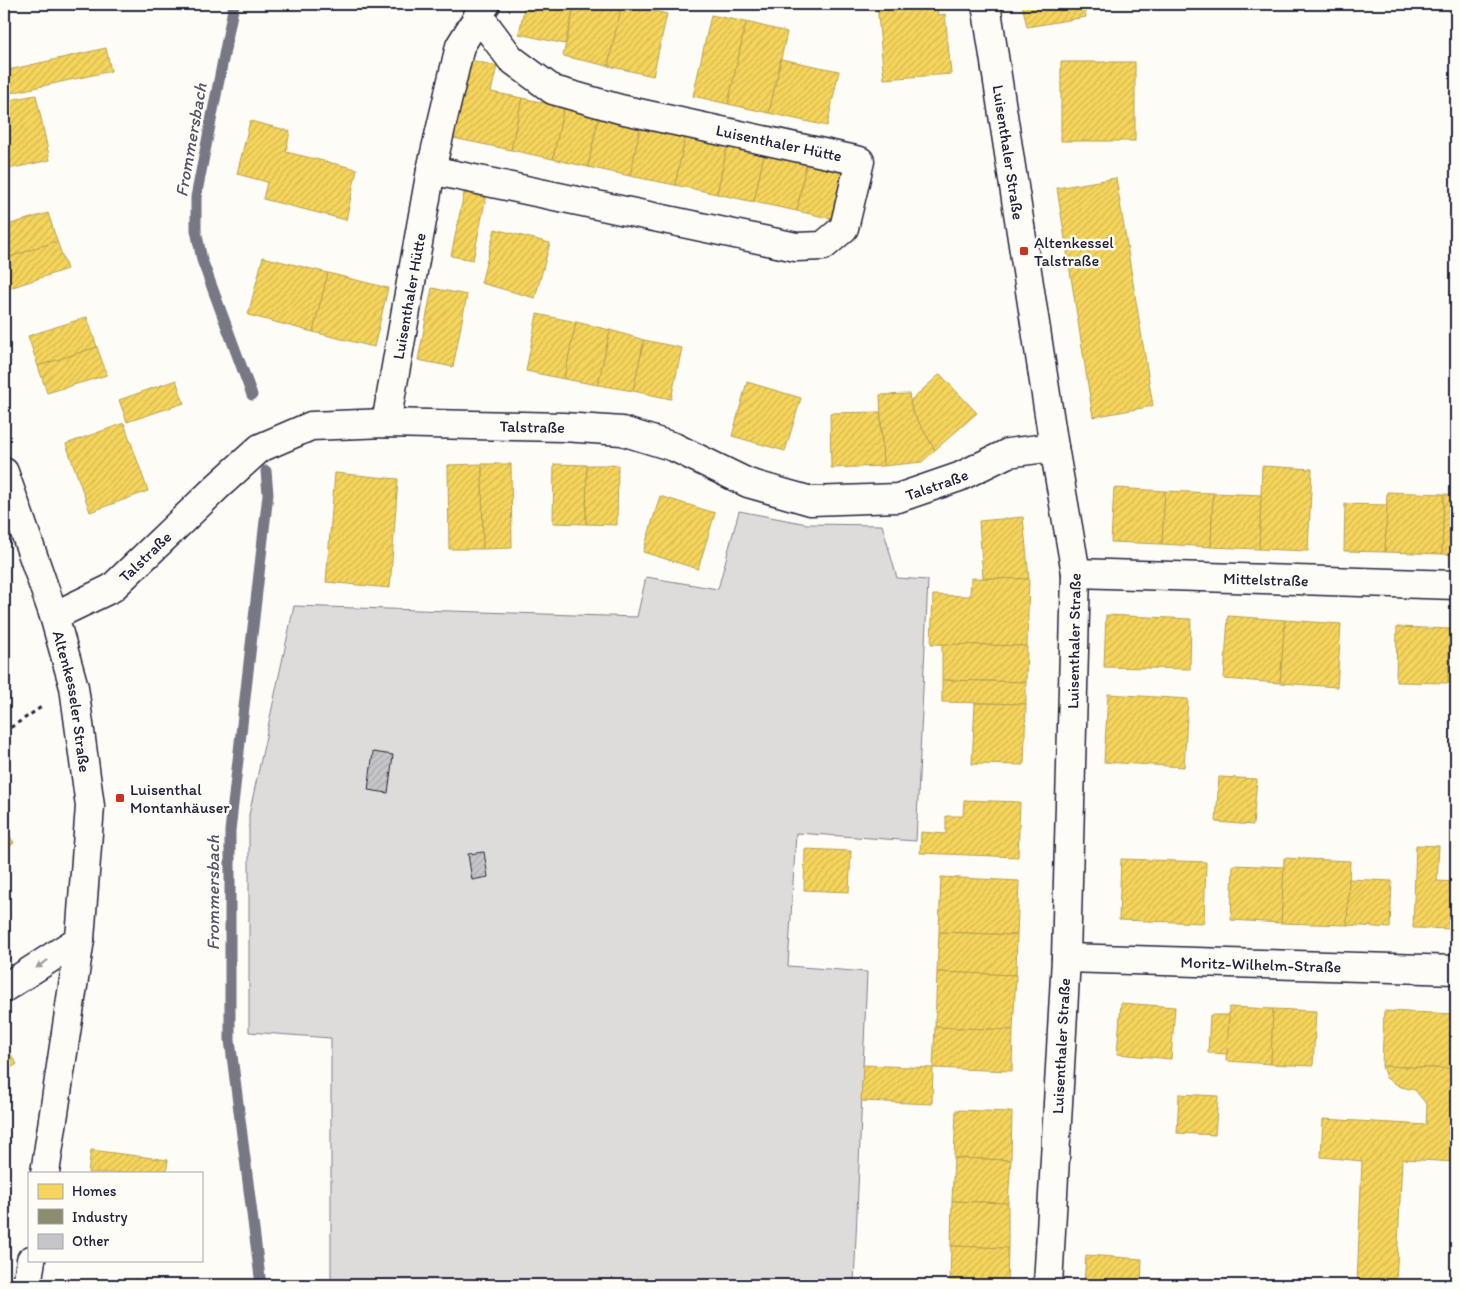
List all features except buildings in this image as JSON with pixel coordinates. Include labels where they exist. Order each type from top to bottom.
[{"type":"street","name":"Luisenthaler Straße","points":[[986,4],[1054,448],[1076,573],[1066,958],[1048,1285]]},
{"type":"street","name":"Luisenthaler Hütte","points":[[386,423],[431,170],[460,46],[482,10],[512,59],[553,90],[620,109],[860,161],[844,228],[823,246],[796,246],[431,170]]},
{"type":"street","name":"Talstraße","points":[[54,616],[112,588],[217,486],[260,448],[312,426],[386,423],[622,430],[674,447],[748,483],[811,501],[898,498],[959,477],[1008,453],[1054,448]]},
{"type":"street","name":"Altenkesseler Straße","points":[[4,472],[54,616],[74,687],[90,806],[80,939],[45,1172]]},
{"type":"street","name":"Mittelstraße","points":[[1076,573],[1456,585]]},
{"type":"street","points":[[4,988],[80,939]]},
{"type":"street","name":"Moritz-Wilhelm-Straße","points":[[1066,958],[1456,970]]},
{"type":"street","points":[[27,1285],[31,1262]]},
{"type":"path","points":[[4,732],[44,706]]},
{"type":"shaded area","points":[[739,511],[807,524],[882,525],[897,578],[928,580],[916,841],[796,833],[788,966],[867,972],[854,1285],[331,1285],[331,1038],[249,1032],[249,815],[294,606],[637,617],[646,577],[718,589]]},
{"type":"waterway","name":"Frommersbach","points":[[234,4],[196,197],[196,230],[202,260],[252,395]]},
{"type":"waterway","name":"Frommersbach","points":[[261,1285],[230,1040],[230,831],[268,494],[266,471]]},
{"type":"place","name":"Altenkessel Talstraße","points":[[1024,251]]},
{"type":"place","name":"Luisenthal Montanhäuser","points":[[120,798]]}]
